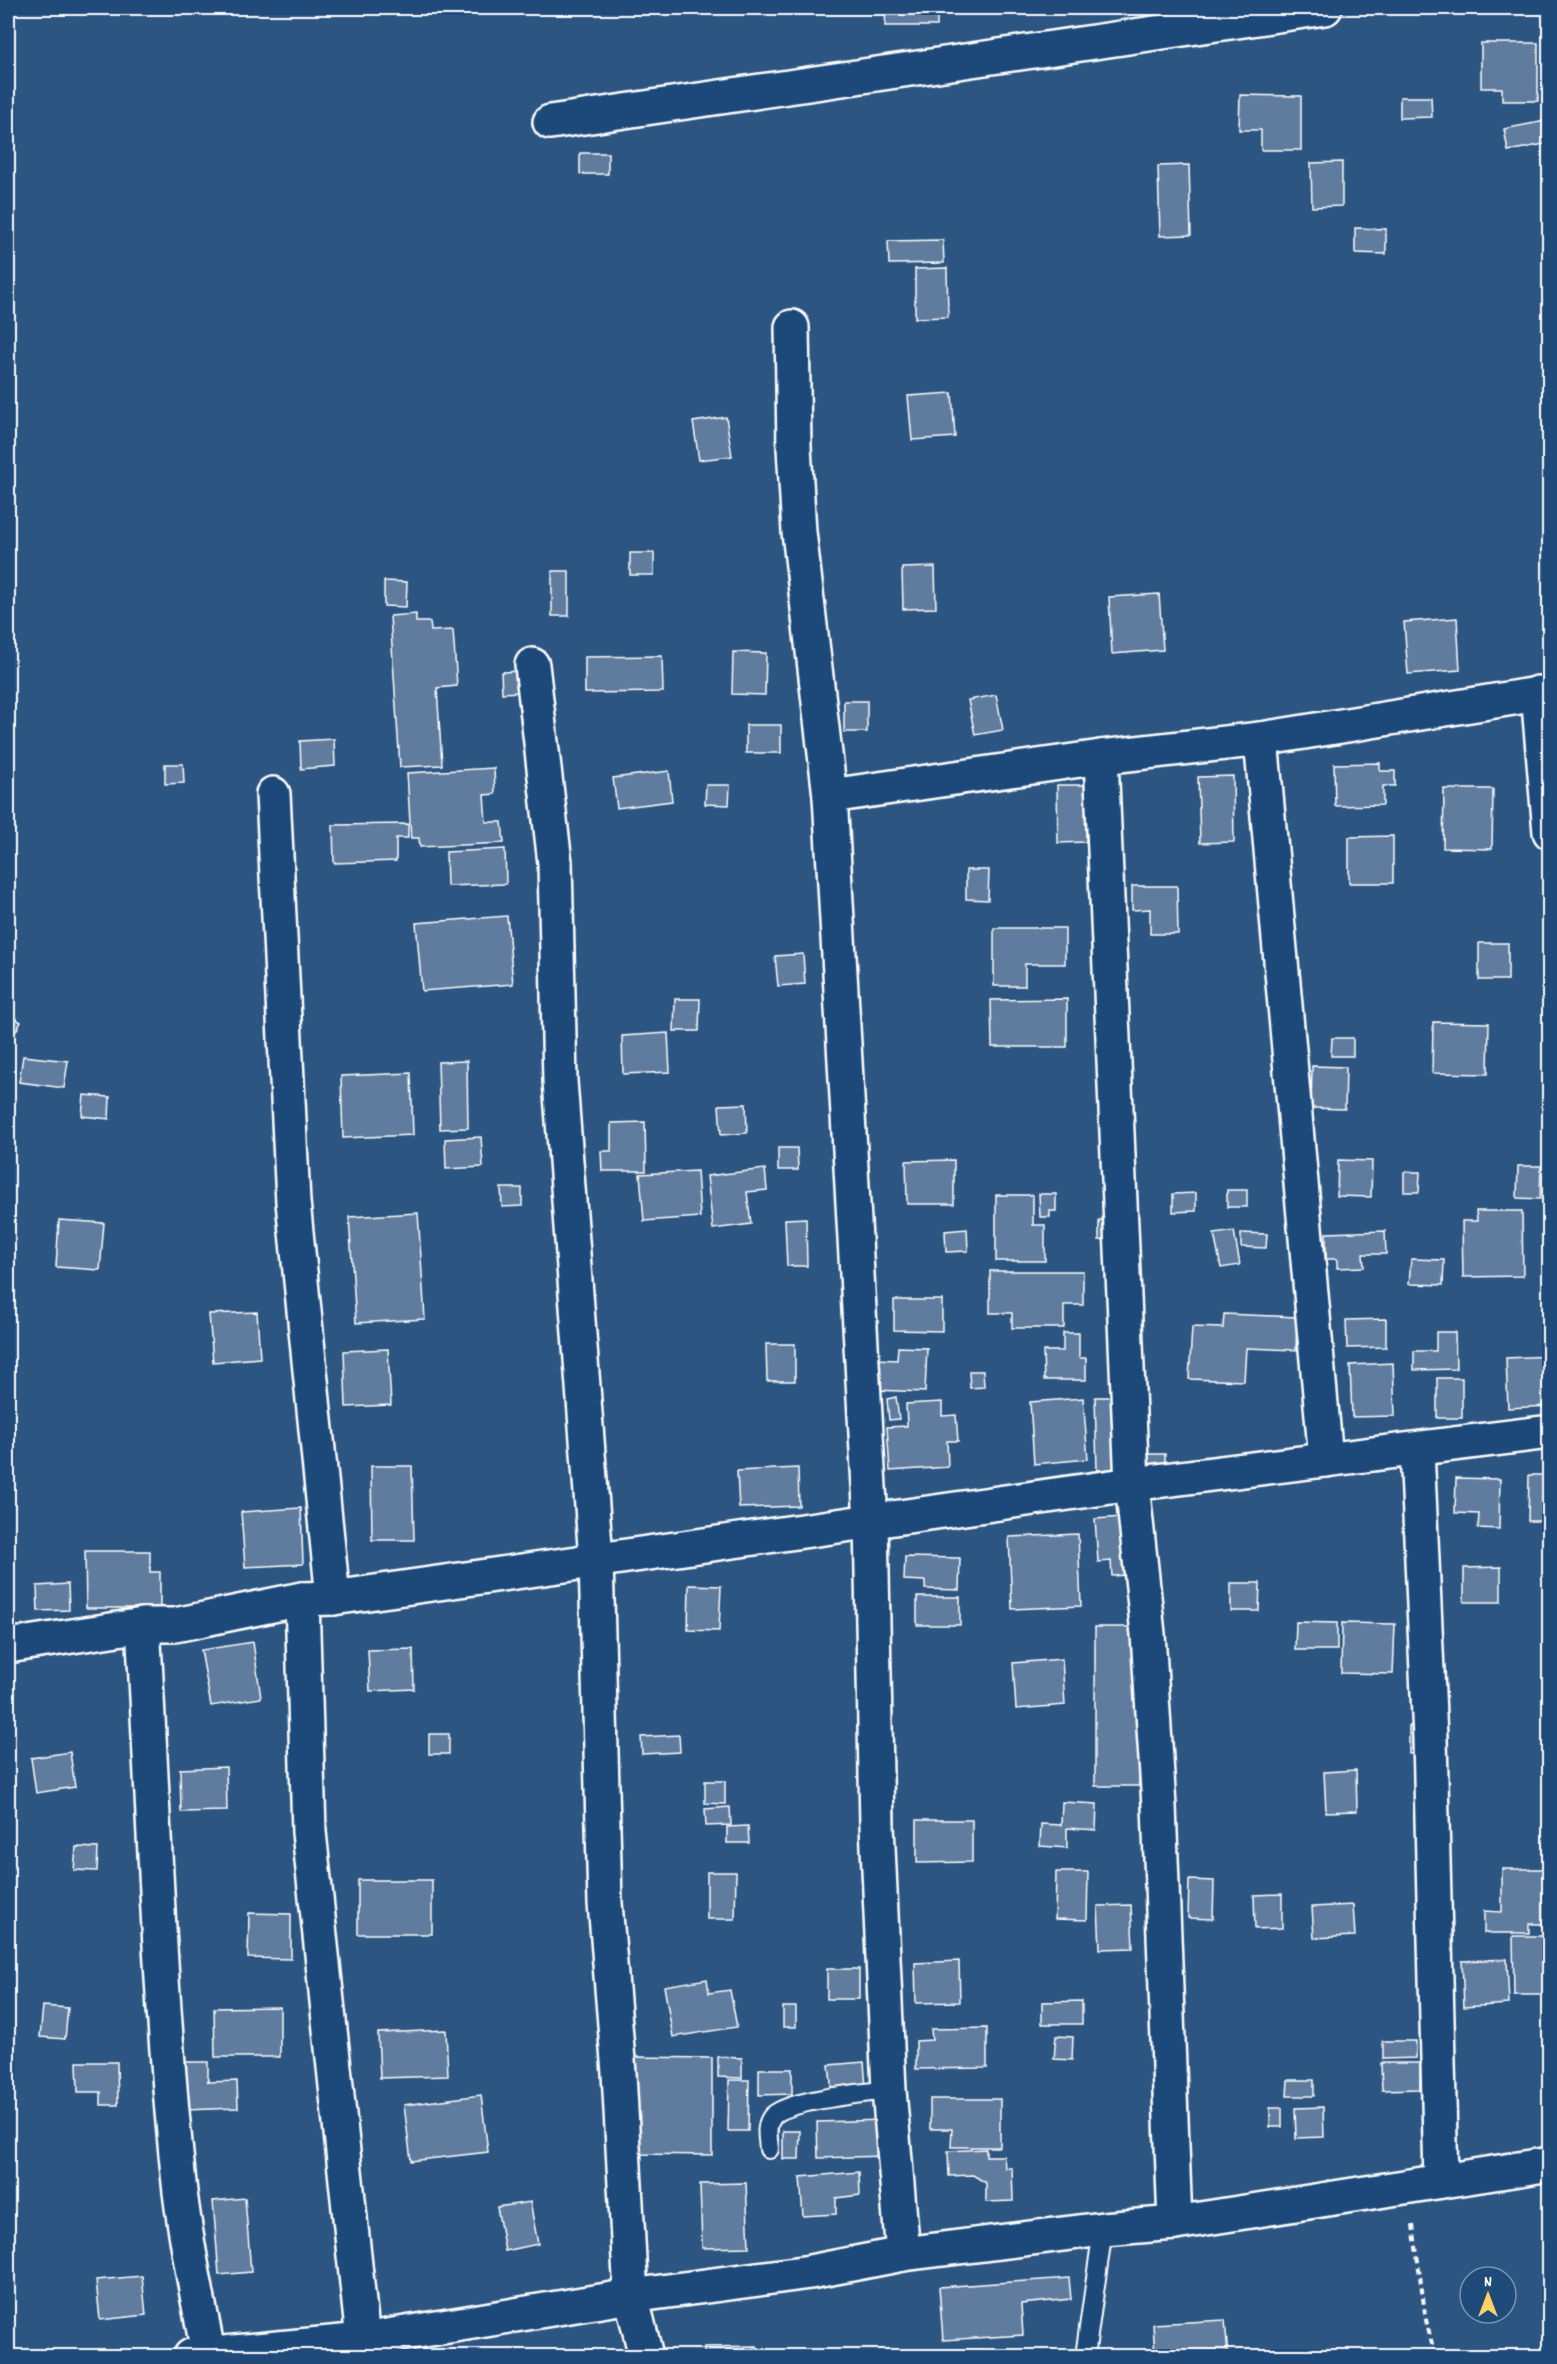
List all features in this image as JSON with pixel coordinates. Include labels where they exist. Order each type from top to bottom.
[{"type":"street","points":[[550,122],[1325,8]]},
{"type":"street","points":[[792,327],[794,447],[799,532],[830,796],[871,1522],[877,1825],[890,2090],[903,2254]]},
{"type":"street","points":[[532,665],[555,863],[560,1081],[596,1559],[606,1903],[619,2073],[631,2296],[646,2356]]},
{"type":"street","points":[[830,796],[1101,757],[1261,739],[1544,692],[1550,832]]},
{"type":"street","points":[[1261,739],[1326,1460]]},
{"type":"street","points":[[1101,757],[1132,1484],[1148,1634],[1159,1806],[1175,2223]]},
{"type":"street","points":[[273,794],[293,1202],[317,1598],[309,1832],[363,2340]]},
{"type":"street","points":[[8,1646],[143,1625],[175,1625],[317,1598],[1132,1484],[1550,1432]]},
{"type":"street","points":[[1417,1449],[1430,1738],[1441,2181]]},
{"type":"street","points":[[143,1625],[157,1858],[162,2010],[179,2186],[199,2355],[363,2340],[631,2296],[810,2272],[903,2254],[1103,2229],[1175,2223],[1550,2164]]},
{"type":"lane","points":[[769,2149],[767,2126],[772,2116],[781,2110],[820,2099],[890,2090]]},
{"type":"lane","points":[[1085,2356],[1103,2229]]},
{"type":"path","points":[[1407,2186],[1426,2320],[1435,2356]]},
{"type":"building","points":[[886,8],[937,8],[937,26],[885,26]]},
{"type":"building","points":[[1481,43],[1538,43],[1538,101],[1502,101],[1502,88],[1481,88]]},
{"type":"building","points":[[1240,95],[1301,96],[1301,150],[1261,150],[1261,130],[1239,130]]},
{"type":"building","points":[[1400,97],[1431,97],[1432,117],[1400,118]]},
{"type":"building","points":[[1550,120],[1550,143],[1508,151],[1504,129]]},
{"type":"building","points":[[580,153],[608,153],[608,174],[580,174]]},
{"type":"building","points":[[1342,162],[1342,206],[1312,207],[1311,163]]},
{"type":"building","points":[[1189,165],[1191,235],[1160,236],[1158,166]]},
{"type":"building","points":[[1355,228],[1386,229],[1386,254],[1355,253]]},
{"type":"building","points":[[943,240],[944,263],[889,264],[888,241]]},
{"type":"building","points":[[947,268],[948,317],[915,318],[915,269]]},
{"type":"building","points":[[952,393],[955,437],[912,440],[908,396]]},
{"type":"building","points":[[726,417],[732,456],[699,460],[693,422]]},
{"type":"building","points":[[630,553],[654,553],[654,575],[630,575]]},
{"type":"building","points":[[935,567],[936,608],[903,609],[902,568]]},
{"type":"building","points":[[552,571],[569,571],[569,616],[552,616]]},
{"type":"building","points":[[384,581],[407,582],[406,607],[384,606]]},
{"type":"building","points":[[1159,594],[1163,650],[1112,654],[1109,597]]},
{"type":"building","points":[[416,614],[416,622],[430,622],[431,631],[453,630],[457,686],[437,688],[442,765],[400,767],[390,616]]},
{"type":"building","points":[[1457,618],[1460,670],[1408,674],[1404,622]]},
{"type":"building","points":[[733,652],[766,653],[765,695],[732,694]]},
{"type":"building","points":[[662,656],[663,692],[585,693],[585,657]]},
{"type":"building","points":[[520,671],[521,692],[502,693],[501,672]]},
{"type":"building","points":[[996,695],[1003,730],[975,735],[968,700]]},
{"type":"building","points":[[844,701],[867,701],[867,732],[844,732]]},
{"type":"building","points":[[746,725],[781,725],[781,753],[746,753]]},
{"type":"building","points":[[334,739],[335,766],[301,769],[300,741]]},
{"type":"building","points":[[1380,763],[1380,771],[1395,771],[1395,786],[1383,786],[1383,805],[1335,806],[1334,764]]},
{"type":"building","points":[[165,764],[183,764],[184,783],[165,784]]},
{"type":"building","points":[[494,768],[495,794],[484,795],[486,822],[502,822],[504,843],[420,847],[419,838],[411,838],[407,773]]},
{"type":"building","points":[[669,771],[672,801],[617,808],[613,778]]},
{"type":"building","points":[[1233,776],[1234,842],[1200,843],[1198,777]]},
{"type":"building","points":[[706,785],[730,785],[729,805],[705,804]]},
{"type":"building","points":[[1057,785],[1085,785],[1086,842],[1058,843]]},
{"type":"building","points":[[1444,789],[1493,789],[1492,849],[1443,848]]},
{"type":"building","points":[[408,824],[408,838],[396,838],[396,861],[334,863],[333,825]]},
{"type":"building","points":[[1393,836],[1393,883],[1349,883],[1349,837]]},
{"type":"building","points":[[505,849],[506,884],[447,886],[446,852]]},
{"type":"building","points":[[966,870],[989,870],[988,900],[966,899]]},
{"type":"building","points":[[1132,886],[1177,886],[1178,934],[1150,934],[1150,909],[1132,910]]},
{"type":"building","points":[[507,916],[513,984],[422,991],[416,923]]},
{"type":"building","points":[[994,928],[1065,928],[1065,964],[1025,964],[1025,986],[994,986]]},
{"type":"building","points":[[1479,943],[1508,943],[1508,980],[1479,980]]},
{"type":"building","points":[[803,954],[805,984],[778,986],[775,956]]},
{"type":"building","points":[[675,999],[700,999],[699,1031],[674,1031]]},
{"type":"building","points":[[1067,999],[1067,1047],[992,1047],[991,1000]]},
{"type":"building","points":[[8,1014],[21,1022],[8,1045]]},
{"type":"building","points":[[1433,1022],[1489,1023],[1488,1074],[1432,1073]]},
{"type":"building","points":[[668,1033],[670,1072],[623,1074],[622,1036]]},
{"type":"building","points":[[1332,1038],[1353,1038],[1353,1056],[1331,1056]]},
{"type":"building","points":[[23,1056],[68,1061],[64,1088],[19,1082]]},
{"type":"building","points":[[467,1061],[468,1128],[440,1129],[438,1062]]},
{"type":"building","points":[[1312,1066],[1346,1067],[1345,1109],[1311,1108]]},
{"type":"building","points":[[411,1073],[413,1135],[343,1138],[341,1076]]},
{"type":"building","points":[[84,1095],[110,1097],[109,1119],[82,1116]]},
{"type":"building","points":[[746,1104],[747,1133],[721,1135],[719,1105]]},
{"type":"building","points":[[645,1122],[646,1171],[602,1171],[601,1151],[611,1151],[611,1123]]},
{"type":"building","points":[[481,1137],[483,1167],[446,1169],[445,1139]]},
{"type":"building","points":[[778,1148],[797,1148],[798,1170],[778,1170]]},
{"type":"building","points":[[954,1160],[954,1204],[907,1204],[906,1161]]},
{"type":"building","points":[[1338,1160],[1372,1161],[1371,1197],[1337,1196]]},
{"type":"building","points":[[1518,1166],[1541,1166],[1540,1199],[1517,1198]]},
{"type":"building","points":[[765,1169],[767,1190],[747,1192],[751,1224],[713,1229],[707,1176]]},
{"type":"building","points":[[697,1171],[700,1217],[644,1221],[640,1174]]},
{"type":"building","points":[[1404,1172],[1420,1172],[1419,1192],[1404,1192]]},
{"type":"building","points":[[501,1188],[522,1188],[522,1206],[502,1207]]},
{"type":"building","points":[[1227,1190],[1247,1190],[1247,1207],[1227,1207]]},
{"type":"building","points":[[1196,1193],[1196,1211],[1173,1212],[1173,1194]]},
{"type":"building","points":[[1039,1194],[1056,1194],[1056,1211],[1050,1211],[1050,1217],[1040,1217]]},
{"type":"building","points":[[996,1195],[1033,1195],[1033,1225],[1045,1225],[1045,1261],[996,1261]]},
{"type":"building","points":[[1476,1211],[1522,1211],[1523,1276],[1463,1277],[1462,1221],[1477,1221]]},
{"type":"building","points":[[418,1213],[425,1319],[356,1323],[349,1217]]},
{"type":"building","points":[[806,1218],[807,1266],[787,1266],[785,1219]]},
{"type":"building","points":[[59,1220],[104,1223],[100,1270],[56,1267]]},
{"type":"building","points":[[1099,1220],[1111,1220],[1111,1240],[1099,1240]]},
{"type":"building","points":[[967,1229],[968,1251],[946,1252],[945,1231]]},
{"type":"building","points":[[1234,1231],[1240,1265],[1221,1268],[1214,1234]]},
{"type":"building","points":[[1385,1231],[1386,1254],[1363,1254],[1364,1267],[1337,1268],[1337,1259],[1326,1259],[1326,1233]]},
{"type":"building","points":[[1241,1233],[1267,1234],[1266,1248],[1241,1247]]},
{"type":"building","points":[[1411,1259],[1444,1260],[1443,1285],[1409,1284]]},
{"type":"building","points":[[990,1271],[1083,1271],[1083,1305],[1064,1305],[1064,1328],[1012,1328],[1012,1313],[990,1313]]},
{"type":"building","points":[[894,1300],[942,1300],[942,1331],[894,1330]]},
{"type":"building","points":[[257,1312],[260,1358],[213,1362],[209,1314]]},
{"type":"building","points":[[1224,1314],[1297,1317],[1296,1350],[1246,1348],[1244,1381],[1189,1379],[1192,1327],[1223,1328]]},
{"type":"building","points":[[1386,1319],[1386,1347],[1347,1348],[1346,1320]]},
{"type":"building","points":[[1436,1332],[1455,1332],[1456,1369],[1414,1370],[1414,1351],[1436,1351]]},
{"type":"building","points":[[1063,1333],[1079,1333],[1079,1358],[1086,1358],[1086,1380],[1044,1380],[1043,1351],[1063,1351]]},
{"type":"building","points":[[766,1344],[795,1344],[795,1381],[767,1381]]},
{"type":"building","points":[[898,1347],[927,1348],[925,1392],[875,1390],[876,1359],[897,1360]]},
{"type":"building","points":[[388,1349],[391,1405],[346,1407],[344,1351]]},
{"type":"building","points":[[1550,1356],[1550,1406],[1508,1408],[1506,1358]]},
{"type":"building","points":[[1393,1363],[1395,1416],[1352,1417],[1350,1365]]},
{"type":"building","points":[[969,1371],[983,1371],[984,1387],[970,1388]]},
{"type":"building","points":[[1437,1378],[1462,1378],[1462,1418],[1437,1418]]},
{"type":"building","points":[[896,1397],[899,1419],[889,1420],[887,1399]]},
{"type":"building","points":[[1095,1397],[1117,1397],[1120,1469],[1097,1470]]},
{"type":"building","points":[[1083,1398],[1088,1459],[1034,1464],[1030,1402]]},
{"type":"building","points":[[942,1402],[942,1416],[956,1415],[958,1441],[947,1441],[948,1467],[890,1471],[887,1427],[907,1426],[906,1404]]},
{"type":"building","points":[[1146,1454],[1165,1454],[1165,1468],[1146,1469]]},
{"type":"building","points":[[371,1466],[412,1466],[414,1540],[372,1540]]},
{"type":"building","points":[[798,1468],[799,1506],[739,1508],[737,1471]]},
{"type":"building","points":[[1529,1475],[1550,1475],[1550,1521],[1528,1521]]},
{"type":"building","points":[[1456,1478],[1500,1479],[1499,1529],[1478,1528],[1479,1514],[1455,1513]]},
{"type":"building","points":[[301,1508],[303,1564],[245,1567],[241,1512]]},
{"type":"building","points":[[1123,1517],[1127,1575],[1112,1576],[1111,1561],[1098,1562],[1095,1519]]},
{"type":"building","points":[[1078,1534],[1081,1606],[1012,1609],[1009,1537]]},
{"type":"building","points":[[85,1551],[150,1551],[150,1572],[160,1572],[160,1608],[86,1608]]},
{"type":"building","points":[[905,1557],[960,1558],[959,1590],[925,1589],[925,1581],[904,1580]]},
{"type":"building","points":[[1501,1567],[1501,1602],[1464,1602],[1464,1568]]},
{"type":"building","points":[[1231,1583],[1260,1583],[1259,1611],[1231,1611]]},
{"type":"building","points":[[68,1584],[69,1610],[38,1611],[37,1586]]},
{"type":"building","points":[[689,1585],[721,1586],[719,1631],[688,1630]]},
{"type":"building","points":[[917,1597],[960,1597],[960,1625],[917,1625]]},
{"type":"building","points":[[1296,1622],[1337,1623],[1337,1650],[1295,1650]]},
{"type":"building","points":[[1342,1623],[1395,1624],[1393,1674],[1341,1673]]},
{"type":"building","points":[[1095,1627],[1139,1627],[1139,1786],[1095,1786]]},
{"type":"building","points":[[253,1642],[261,1698],[211,1706],[201,1650]]},
{"type":"building","points":[[413,1649],[414,1689],[370,1691],[368,1650]]},
{"type":"building","points":[[1062,1659],[1065,1705],[1016,1709],[1013,1663]]},
{"type":"building","points":[[1409,1726],[1424,1726],[1424,1753],[1409,1754]]},
{"type":"building","points":[[429,1734],[449,1734],[449,1754],[429,1754]]},
{"type":"building","points":[[679,1735],[680,1752],[642,1754],[641,1737]]},
{"type":"building","points":[[70,1752],[75,1787],[36,1793],[31,1758]]},
{"type":"building","points":[[226,1767],[227,1811],[181,1812],[180,1769]]},
{"type":"building","points":[[1356,1770],[1357,1811],[1326,1812],[1324,1772]]},
{"type":"building","points":[[705,1781],[725,1781],[725,1804],[705,1803]]},
{"type":"building","points":[[1062,1802],[1097,1804],[1096,1830],[1067,1828],[1067,1848],[1040,1846],[1041,1824],[1061,1825]]},
{"type":"building","points":[[730,1807],[731,1825],[706,1826],[705,1809]]},
{"type":"building","points":[[917,1820],[972,1820],[972,1862],[917,1863]]},
{"type":"building","points":[[748,1826],[749,1843],[727,1843],[727,1827]]},
{"type":"building","points":[[76,1847],[98,1848],[97,1871],[74,1870]]},
{"type":"building","points":[[1502,1869],[1550,1869],[1550,1924],[1529,1924],[1529,1933],[1484,1933],[1484,1911],[1502,1912]]},
{"type":"building","points":[[707,1872],[736,1872],[735,1919],[707,1919]]},
{"type":"building","points":[[1056,1872],[1088,1872],[1087,1920],[1055,1919]]},
{"type":"building","points":[[358,1880],[432,1880],[432,1934],[358,1934]]},
{"type":"building","points":[[1189,1880],[1214,1881],[1213,1919],[1188,1918]]},
{"type":"building","points":[[1282,1894],[1282,1928],[1255,1929],[1254,1895]]},
{"type":"building","points":[[1131,1905],[1133,1948],[1100,1949],[1098,1906]]},
{"type":"building","points":[[1353,1905],[1355,1936],[1314,1938],[1312,1907]]},
{"type":"building","points":[[249,1913],[291,1914],[291,1959],[248,1958]]},
{"type":"building","points":[[1513,1936],[1550,1936],[1550,1995],[1514,1995]]},
{"type":"building","points":[[1507,1959],[1509,2004],[1464,2007],[1462,1961]]},
{"type":"building","points":[[959,1961],[960,2002],[916,2003],[915,1963]]},
{"type":"building","points":[[827,1969],[859,1969],[859,1999],[827,1999]]},
{"type":"building","points":[[707,1979],[709,1993],[730,1990],[737,2027],[673,2037],[664,1986]]},
{"type":"building","points":[[1082,2001],[1082,2024],[1042,2024],[1042,2002]]},
{"type":"building","points":[[43,2006],[68,2008],[65,2039],[40,2037]]},
{"type":"building","points":[[280,2007],[280,2057],[215,2057],[214,2008]]},
{"type":"building","points":[[783,2007],[796,2007],[796,2027],[783,2027]]},
{"type":"building","points":[[987,2028],[987,2068],[916,2069],[916,2041],[932,2040],[931,2029]]},
{"type":"building","points":[[446,2030],[448,2076],[380,2078],[378,2033]]},
{"type":"building","points":[[1056,2036],[1073,2037],[1072,2060],[1054,2059]]},
{"type":"building","points":[[1383,2041],[1416,2041],[1416,2058],[1383,2059]]},
{"type":"building","points":[[633,2057],[712,2058],[712,2155],[633,2154]]},
{"type":"building","points":[[718,2057],[742,2058],[742,2078],[718,2077]]},
{"type":"building","points":[[77,2062],[117,2062],[118,2105],[101,2105],[101,2092],[78,2092]]},
{"type":"building","points":[[185,2062],[208,2062],[208,2082],[237,2081],[238,2108],[185,2110]]},
{"type":"building","points":[[864,2062],[866,2088],[832,2092],[829,2065]]},
{"type":"building","points":[[1381,2063],[1420,2063],[1420,2089],[1382,2090]]},
{"type":"building","points":[[759,2069],[792,2069],[792,2094],[759,2095]]},
{"type":"building","points":[[729,2080],[749,2080],[748,2131],[728,2131]]},
{"type":"building","points":[[1288,2080],[1314,2080],[1314,2096],[1287,2096]]},
{"type":"building","points":[[481,2095],[488,2152],[411,2161],[404,2105]]},
{"type":"building","points":[[930,2099],[1000,2099],[1000,2147],[951,2147],[952,2129],[930,2129]]},
{"type":"building","points":[[1323,2107],[1324,2137],[1296,2138],[1295,2108]]},
{"type":"building","points":[[1270,2108],[1282,2108],[1282,2127],[1270,2127]]},
{"type":"building","points":[[883,2120],[884,2156],[818,2158],[817,2122]]},
{"type":"building","points":[[783,2131],[800,2131],[799,2159],[783,2159]]},
{"type":"building","points":[[986,2149],[986,2156],[1004,2156],[1005,2168],[1012,2168],[1013,2201],[986,2202],[986,2183],[973,2175],[949,2176],[948,2151]]},
{"type":"building","points":[[859,2172],[860,2195],[836,2198],[836,2214],[803,2216],[800,2177]]},
{"type":"building","points":[[746,2183],[749,2247],[702,2248],[700,2184]]},
{"type":"building","points":[[245,2198],[251,2272],[219,2275],[213,2201]]},
{"type":"building","points":[[530,2202],[538,2244],[505,2251],[497,2207]]},
{"type":"building","points":[[142,2276],[146,2315],[100,2320],[96,2280]]},
{"type":"building","points":[[1069,2278],[1071,2299],[1021,2304],[1023,2335],[943,2340],[939,2287]]},
{"type":"building","points":[[1225,2320],[1228,2356],[1155,2356],[1153,2324]]},
{"type":"building","points":[[757,2346],[757,2356],[704,2356],[704,2347]]},
{"type":"building","points":[[959,2350],[984,2350],[984,2356],[959,2356]]}]
